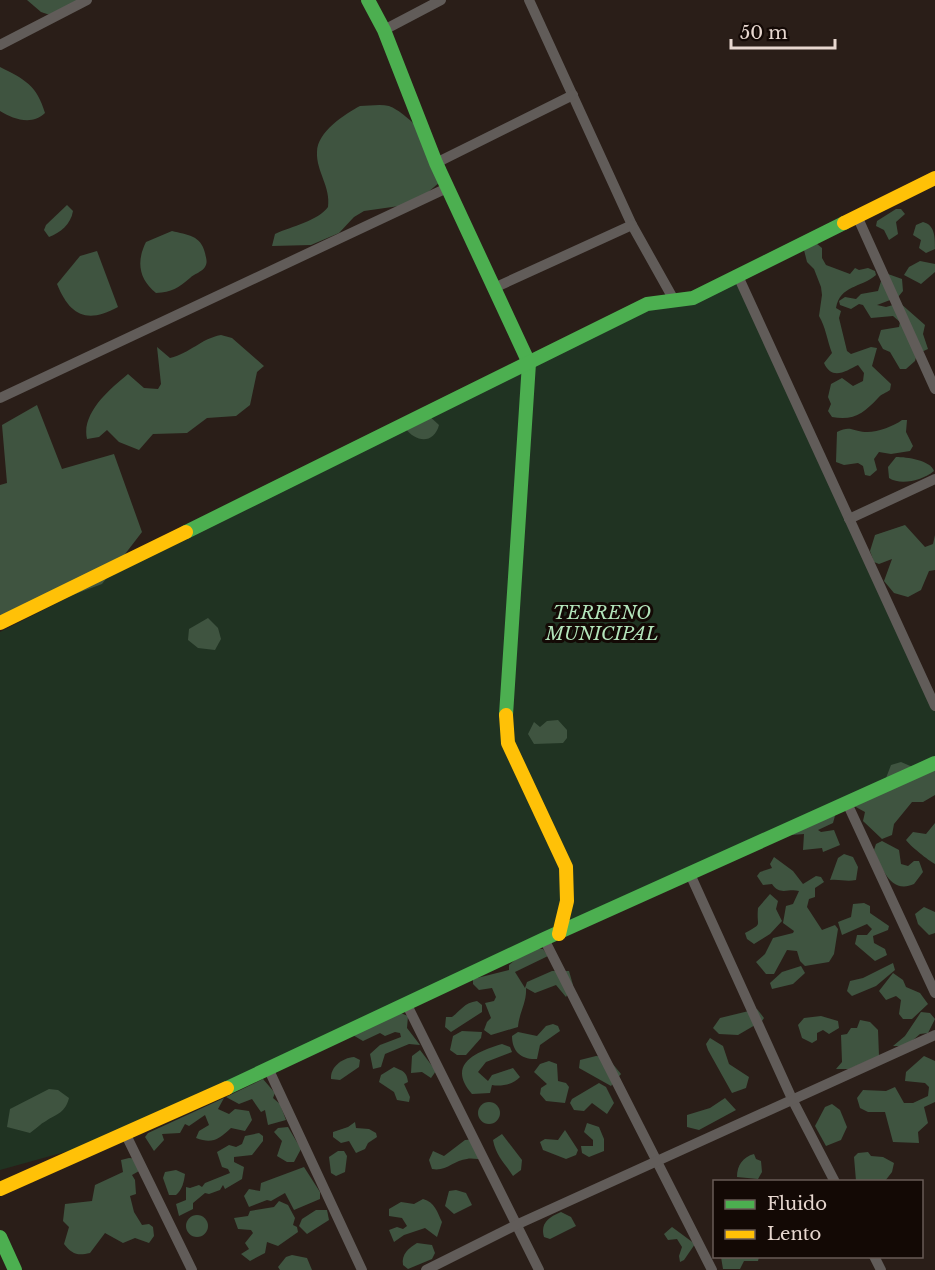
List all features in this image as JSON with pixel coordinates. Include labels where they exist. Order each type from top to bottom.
[{"type":"street","points":[[0,45],[87,0]]},
{"type":"street","points":[[368,0],[384,30],[447,188],[529,363],[505,724],[508,743],[566,867],[570,889],[567,911],[560,934]]},
{"type":"street","points":[[384,30],[441,0]]},
{"type":"street","points":[[529,0],[632,225],[674,300]]},
{"type":"street","points":[[436,163],[573,95]]},
{"type":"street","points":[[0,623],[647,304],[693,298],[935,178]]},
{"type":"street","points":[[0,398],[447,188]]},
{"type":"street","points":[[857,216],[935,389]]},
{"type":"street","points":[[494,288],[632,225]]},
{"type":"street","points":[[738,276],[935,706]]},
{"type":"street","points":[[849,519],[935,479]]},
{"type":"street","points":[[0,1189],[126,1135],[544,939],[560,934],[935,763]]},
{"type":"street","points":[[848,803],[935,993]]},
{"type":"street","points":[[690,874],[793,1101],[834,1180]]},
{"type":"street","points":[[544,939],[712,1270]]},
{"type":"street","points":[[407,1005],[539,1270]]},
{"type":"street","points":[[426,1270],[516,1226],[935,1035]]},
{"type":"street","points":[[268,1068],[363,1270]]},
{"type":"street","points":[[126,1135],[192,1270]]},
{"type":"street","points":[[0,1237],[15,1270]]},
{"type":"green space","points":[[27,0],[86,0],[50,15],[41,12]]},
{"type":"green space","points":[[0,67],[16,75],[34,89],[45,113],[34,119],[22,120],[0,111]]},
{"type":"green space","points":[[360,106],[389,106],[406,117],[441,157],[447,176],[427,193],[399,206],[364,211],[354,217],[339,233],[311,245],[272,246],[275,234],[311,220],[328,207],[327,193],[317,159],[318,145],[333,124]]},
{"type":"green space","points":[[67,205],[73,211],[70,220],[61,230],[49,237],[44,230],[46,225]]},
{"type":"green space","points":[[896,209],[901,209],[905,214],[896,222],[898,234],[889,240],[884,230],[876,226],[877,221]]},
{"type":"green space","points":[[923,222],[934,232],[935,240],[935,249],[926,253],[919,248],[921,240],[913,235],[916,225]]},
{"type":"green space","points":[[172,231],[197,239],[203,247],[206,258],[205,267],[178,287],[156,293],[143,276],[141,256],[146,242]]},
{"type":"green space","points":[[816,243],[822,248],[822,258],[826,265],[850,274],[855,268],[859,270],[868,268],[875,271],[876,275],[846,291],[838,301],[836,308],[841,311],[839,318],[847,351],[851,354],[871,347],[877,348],[872,366],[891,384],[890,390],[881,395],[863,412],[853,417],[832,417],[828,411],[831,404],[828,397],[831,384],[842,378],[853,386],[863,381],[864,373],[858,365],[844,372],[831,372],[824,363],[832,353],[819,316],[821,287],[814,269],[807,262],[804,250]]},
{"type":"green space","points":[[97,251],[118,307],[89,316],[74,310],[62,295],[57,284],[80,256]]},
{"type":"green space","points":[[920,261],[935,264],[935,272],[921,284],[904,275],[909,267]]},
{"type":"green space","points":[[888,274],[902,279],[903,291],[898,297],[877,305],[886,307],[900,303],[925,325],[923,334],[928,349],[917,354],[915,361],[906,369],[900,369],[890,352],[883,349],[878,340],[881,330],[899,327],[900,322],[893,316],[871,318],[863,305],[859,304],[851,309],[840,305],[839,301],[845,297],[856,299],[861,294],[878,291],[882,278]]},
{"type":"green space","name":"TERRENO MUNICIPAL","points":[[736,282],[935,707],[935,762],[126,1135],[0,1170],[0,632],[647,304]]},
{"type":"green space","points":[[221,335],[232,338],[264,366],[257,372],[250,405],[236,416],[207,418],[187,433],[153,434],[139,450],[119,442],[107,430],[99,437],[87,439],[88,420],[98,402],[128,374],[144,388],[158,389],[161,384],[157,347],[170,358]]},
{"type":"green space","points":[[37,405],[62,469],[114,454],[142,532],[102,584],[0,622],[0,485],[7,483],[2,425]]},
{"type":"green space","points":[[427,414],[439,425],[437,431],[429,438],[414,437],[405,428]]},
{"type":"green space","points":[[902,420],[907,420],[906,432],[913,446],[910,451],[891,454],[879,452],[874,459],[877,470],[870,476],[865,475],[863,466],[858,463],[844,465],[836,462],[837,432],[848,429],[874,431],[890,427]]},
{"type":"green space","points":[[896,457],[923,462],[932,467],[934,471],[912,481],[894,480],[889,478],[888,467]]},
{"type":"green space","points":[[905,525],[925,547],[933,544],[935,535],[935,570],[929,571],[921,590],[908,597],[894,593],[884,581],[892,559],[879,564],[874,562],[870,551],[875,535]]},
{"type":"green space","points":[[208,618],[218,628],[221,639],[215,650],[198,648],[188,640],[189,629]]},
{"type":"green space","points":[[558,720],[567,730],[567,738],[563,743],[534,744],[528,734],[534,722],[540,727],[547,721]]},
{"type":"green space","points":[[935,759],[935,795],[923,802],[912,802],[894,824],[892,835],[882,839],[863,821],[865,812],[854,806],[886,778],[891,765],[901,762],[915,768]]},
{"type":"green space","points":[[836,812],[833,823],[818,830],[821,832],[834,830],[840,845],[823,852],[822,848],[803,850],[804,834],[791,835]]},
{"type":"green space","points":[[935,823],[935,864],[906,840],[913,832],[926,834]]},
{"type":"green space","points":[[882,841],[899,850],[901,864],[908,866],[914,861],[919,861],[923,872],[914,884],[899,886],[888,877],[874,850],[876,844]]},
{"type":"green space","points":[[844,854],[853,857],[858,867],[856,880],[830,880],[838,858]]},
{"type":"green space","points":[[774,857],[793,871],[803,884],[816,876],[821,877],[824,882],[815,888],[815,897],[809,899],[807,907],[822,930],[835,925],[838,929],[834,954],[829,962],[805,966],[800,961],[797,951],[787,950],[774,974],[766,974],[756,962],[765,954],[773,938],[794,931],[783,923],[786,906],[793,904],[799,891],[781,891],[772,884],[763,885],[757,876],[760,872],[772,868],[770,864]]},
{"type":"green space","points":[[770,894],[778,901],[776,909],[782,921],[770,934],[754,944],[747,939],[745,933],[757,926],[758,908]]},
{"type":"green space","points":[[864,903],[870,906],[870,913],[889,926],[888,930],[873,936],[874,943],[885,949],[887,955],[875,961],[855,944],[857,935],[867,935],[872,929],[867,924],[842,935],[838,922],[851,917],[853,904]]},
{"type":"green space","points":[[924,907],[935,912],[935,933],[929,935],[918,924],[915,914]]},
{"type":"green space","points":[[535,948],[543,949],[548,956],[515,972],[525,988],[527,982],[552,971],[569,971],[573,985],[566,997],[556,985],[535,993],[526,988],[518,1027],[491,1035],[484,1030],[491,1018],[485,1003],[494,1001],[496,997],[492,988],[479,990],[473,984],[473,979],[509,970],[509,965],[521,955]]},
{"type":"green space","points":[[893,963],[895,970],[876,986],[852,996],[847,991],[850,981],[863,978]]},
{"type":"green space","points":[[801,966],[805,973],[793,984],[772,989],[770,983],[782,972]]},
{"type":"green space","points":[[893,973],[903,980],[906,987],[920,993],[928,1004],[912,1019],[903,1019],[899,1014],[901,1000],[896,996],[886,1000],[879,991]]},
{"type":"green space","points":[[477,1001],[482,1005],[482,1012],[451,1032],[445,1027],[446,1017],[452,1017],[466,1005]]},
{"type":"green space","points":[[757,1009],[764,1018],[762,1021],[738,1035],[719,1034],[713,1028],[720,1018]]},
{"type":"green space","points":[[398,1012],[408,1016],[407,1028],[420,1045],[409,1044],[385,1054],[381,1067],[373,1069],[370,1054],[380,1045],[401,1037],[400,1033],[395,1032],[385,1036],[380,1033],[363,1041],[351,1034]]},
{"type":"green space","points":[[921,1012],[930,1013],[935,1019],[928,1033],[920,1034],[906,1046],[893,1046],[905,1036]]},
{"type":"green space","points":[[821,1016],[838,1021],[839,1028],[829,1034],[823,1030],[817,1033],[817,1040],[812,1043],[802,1038],[798,1025],[804,1018]]},
{"type":"green space","points":[[860,1020],[870,1022],[878,1030],[879,1056],[849,1069],[836,1069],[842,1062],[841,1035],[847,1034],[851,1028],[857,1028]]},
{"type":"green space","points":[[553,1024],[558,1026],[560,1031],[540,1045],[537,1059],[527,1058],[516,1051],[512,1036],[518,1032],[537,1036],[546,1026]]},
{"type":"green space","points":[[462,1031],[482,1032],[481,1038],[466,1055],[457,1055],[450,1050],[453,1036]]},
{"type":"green space","points":[[710,1038],[723,1046],[729,1064],[749,1077],[746,1088],[732,1093],[708,1050],[706,1044]]},
{"type":"green space","points":[[502,1044],[510,1047],[512,1052],[486,1062],[478,1072],[488,1081],[492,1075],[513,1068],[520,1077],[507,1084],[492,1085],[490,1093],[472,1094],[462,1075],[463,1067],[474,1055]]},
{"type":"green space","points":[[420,1050],[436,1071],[431,1078],[422,1072],[411,1073],[412,1056]]},
{"type":"green space","points":[[596,1056],[607,1057],[621,1074],[611,1086],[579,1068],[580,1060]]},
{"type":"green space","points":[[924,1056],[935,1061],[935,1102],[924,1107],[928,1123],[918,1132],[919,1143],[893,1142],[885,1112],[868,1112],[860,1108],[857,1098],[863,1090],[886,1091],[895,1087],[904,1103],[913,1103],[928,1096],[929,1087],[925,1083],[905,1081],[906,1072]]},
{"type":"green space","points":[[354,1057],[360,1060],[359,1067],[340,1080],[331,1079],[332,1071],[338,1064]]},
{"type":"green space","points":[[549,1061],[557,1064],[558,1081],[566,1083],[569,1087],[565,1103],[546,1101],[540,1094],[541,1088],[547,1084],[534,1072],[540,1064]]},
{"type":"green space","points":[[394,1067],[407,1076],[408,1082],[404,1084],[410,1097],[409,1102],[397,1100],[394,1092],[379,1082],[381,1075]]},
{"type":"green space","points":[[263,1079],[275,1093],[273,1098],[280,1104],[286,1120],[268,1125],[265,1110],[261,1112],[252,1099],[239,1104],[226,1097]]},
{"type":"green space","points":[[599,1083],[606,1087],[614,1103],[607,1114],[592,1103],[584,1111],[574,1110],[570,1103],[572,1099]]},
{"type":"green space","points":[[49,1089],[58,1090],[69,1098],[63,1110],[30,1133],[7,1127],[10,1109]]},
{"type":"green space","points":[[224,1098],[218,1109],[229,1114],[235,1109],[249,1111],[252,1120],[245,1131],[231,1128],[215,1140],[206,1141],[196,1138],[199,1131],[209,1125],[205,1115],[189,1126],[185,1124],[180,1133],[162,1134],[164,1140],[154,1151],[145,1137],[148,1133]]},
{"type":"green space","points":[[725,1098],[736,1110],[699,1130],[687,1127],[687,1115],[710,1108]]},
{"type":"green space","points":[[489,1102],[497,1105],[500,1113],[497,1121],[489,1124],[481,1121],[478,1113],[481,1105]]},
{"type":"green space","points":[[832,1104],[840,1110],[847,1127],[841,1140],[826,1146],[815,1126],[825,1107]]},
{"type":"green space","points":[[355,1122],[356,1128],[369,1129],[376,1133],[377,1137],[368,1143],[365,1149],[356,1153],[349,1141],[341,1143],[333,1137],[333,1132]]},
{"type":"green space","points":[[587,1123],[599,1127],[604,1139],[604,1151],[589,1157],[582,1153],[581,1146],[593,1146],[593,1140],[584,1132]]},
{"type":"green space","points":[[288,1127],[301,1149],[294,1162],[287,1162],[277,1156],[282,1141],[274,1132],[278,1128]]},
{"type":"green space","points":[[565,1130],[578,1150],[576,1155],[566,1159],[543,1150],[540,1142],[545,1139],[558,1140]]},
{"type":"green space","points":[[259,1133],[263,1136],[263,1141],[252,1155],[234,1157],[234,1162],[244,1167],[242,1179],[225,1189],[223,1185],[220,1190],[205,1193],[193,1203],[193,1209],[179,1216],[176,1204],[186,1200],[186,1187],[199,1185],[202,1187],[205,1183],[230,1173],[228,1169],[222,1167],[217,1152],[229,1145],[236,1147],[242,1144],[245,1136]]},
{"type":"green space","points":[[502,1134],[522,1160],[521,1170],[513,1176],[494,1146],[493,1140]]},
{"type":"green space","points":[[478,1139],[484,1151],[478,1159],[462,1160],[442,1169],[432,1169],[429,1160],[433,1151],[444,1156],[465,1140]]},
{"type":"green space","points":[[338,1151],[344,1151],[347,1156],[345,1172],[336,1176],[331,1173],[329,1157]]},
{"type":"green space","points":[[868,1152],[871,1156],[883,1157],[894,1163],[892,1172],[886,1180],[856,1180],[854,1157],[858,1153]]},
{"type":"green space","points":[[754,1154],[756,1159],[761,1161],[762,1172],[758,1179],[737,1177],[741,1162]]},
{"type":"green space","points":[[141,1159],[139,1171],[132,1175],[135,1180],[136,1194],[130,1196],[134,1212],[142,1225],[149,1224],[153,1227],[154,1236],[149,1243],[135,1238],[123,1243],[105,1233],[90,1253],[72,1252],[64,1244],[69,1227],[63,1221],[65,1204],[92,1201],[95,1185],[123,1172],[121,1160]]},
{"type":"green space","points":[[304,1167],[320,1192],[320,1199],[294,1210],[285,1193],[271,1201],[267,1200],[249,1207],[244,1196],[249,1189],[260,1191],[261,1183]]},
{"type":"green space","points":[[176,1170],[185,1174],[183,1183],[176,1195],[169,1195],[163,1178],[165,1172]]},
{"type":"green space","points":[[456,1190],[466,1193],[472,1205],[454,1214],[445,1206],[449,1191]]},
{"type":"green space","points":[[423,1199],[433,1205],[442,1222],[437,1237],[425,1228],[404,1235],[394,1242],[389,1230],[397,1227],[403,1229],[407,1226],[402,1218],[389,1216],[389,1209],[401,1202],[414,1204]]},
{"type":"green space","points":[[279,1201],[288,1205],[295,1218],[293,1225],[297,1227],[298,1232],[278,1246],[267,1242],[265,1253],[250,1261],[241,1254],[249,1249],[245,1243],[253,1233],[251,1230],[238,1229],[234,1218],[248,1216],[250,1211],[274,1207]]},
{"type":"green space","points":[[316,1210],[327,1210],[329,1220],[307,1234],[299,1226],[302,1219]]},
{"type":"green space","points":[[561,1212],[571,1217],[576,1226],[550,1239],[544,1237],[543,1228],[546,1221]]},
{"type":"green space","points":[[197,1215],[205,1218],[208,1226],[205,1234],[197,1237],[189,1234],[186,1226],[189,1218]]},
{"type":"green space","points":[[672,1227],[695,1244],[680,1262],[682,1247],[677,1239],[668,1240],[664,1234]]},
{"type":"green space","points":[[417,1243],[432,1245],[435,1253],[432,1259],[408,1269],[403,1265],[404,1255]]},
{"type":"green space","points":[[292,1255],[307,1258],[312,1270],[280,1270],[278,1267],[286,1257]]},
{"type":"green space","points":[[721,1258],[759,1258],[758,1261],[744,1261],[740,1269],[723,1269]]},
{"type":"traffic: fast","points":[[368,0],[384,30],[436,163],[529,363],[506,715]]},
{"type":"traffic: fast","points":[[186,532],[647,304],[693,298],[844,223]]},
{"type":"traffic: fast","points":[[227,1088],[544,939],[935,763]]},
{"type":"traffic: fast","points":[[0,1237],[15,1270]]},
{"type":"traffic: slow","points":[[844,223],[935,178]]},
{"type":"traffic: slow","points":[[0,623],[186,532]]},
{"type":"traffic: slow","points":[[506,715],[508,743],[566,867],[567,901],[559,934]]},
{"type":"traffic: slow","points":[[0,1189],[227,1088]]}]
